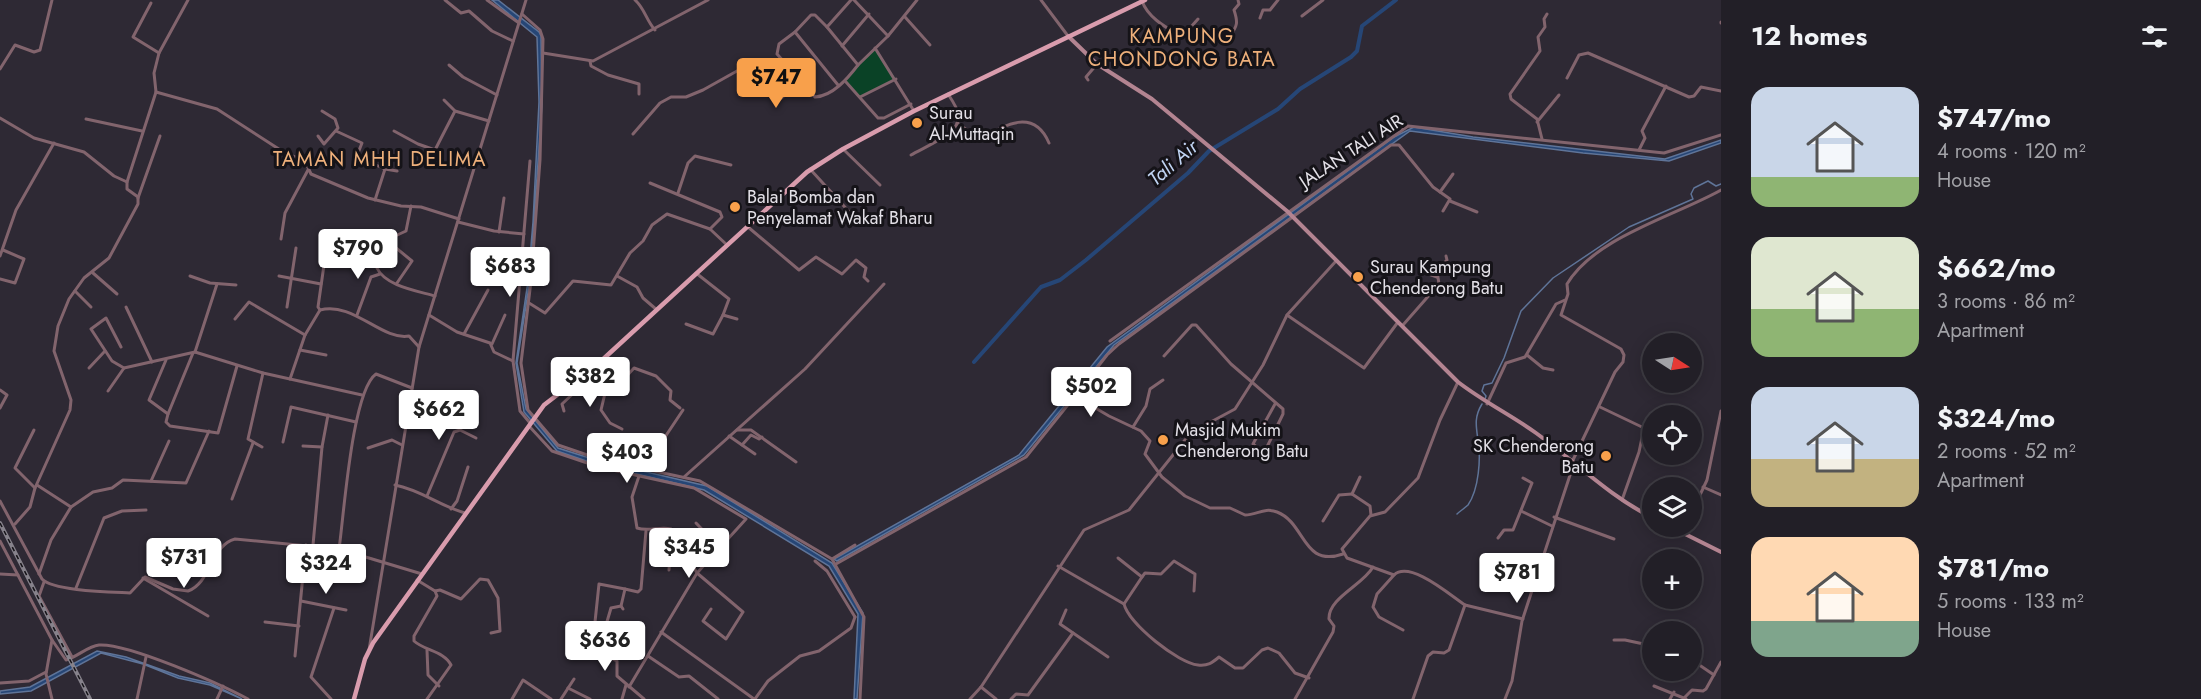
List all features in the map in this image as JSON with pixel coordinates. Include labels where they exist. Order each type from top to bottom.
[{"type":"main road","points":[[354,699],[369,651],[530,422],[562,391],[600,362],[810,169],[843,148],[914,111],[1143,1]]},
{"type":"street","points":[[0,69],[15,45],[34,52],[40,50],[52,0]]},
{"type":"street","points":[[138,199],[127,189],[127,182],[156,92],[154,73],[159,53],[188,0]]},
{"type":"street","points":[[445,0],[461,13],[469,11],[492,31],[513,41]]},
{"type":"street","points":[[487,0],[519,23]]},
{"type":"street","points":[[369,651],[419,347],[526,0]]},
{"type":"street","points":[[635,0],[643,8],[645,19],[655,30]]},
{"type":"street","points":[[543,53],[590,61],[655,30],[708,0]]},
{"type":"street","points":[[827,27],[852,0],[869,14],[888,36]]},
{"type":"street","points":[[858,65],[815,15],[811,15],[795,32],[779,44],[776,50],[815,97],[846,82],[858,65],[888,36],[917,0]]},
{"type":"street","points":[[1041,0],[1068,36],[1097,64],[1143,92],[1294,217],[1458,382],[1487,404],[1536,433],[1622,501],[1642,512]]},
{"type":"street","points":[[1229,37],[1237,27],[1234,10],[1239,4],[1238,0]]},
{"type":"street","points":[[1260,18],[1263,10],[1270,10],[1278,0]]},
{"type":"street","points":[[1302,16],[1323,0]]},
{"type":"street","points":[[1143,1],[1145,9],[1182,37],[1198,20]]},
{"type":"street","points":[[152,3],[133,37],[159,53]]},
{"type":"street","points":[[522,14],[542,33],[543,53],[540,159],[529,303],[521,363],[530,422],[558,446],[599,459],[700,481],[832,559],[863,617],[860,699]]},
{"type":"street","points":[[842,46],[869,14]]},
{"type":"street","points":[[1542,139],[1534,117],[1511,99],[1510,94],[1540,51],[1538,39],[1545,27],[1544,20],[1547,14]]},
{"type":"street","points":[[905,16],[930,45]]},
{"type":"street","points":[[795,32],[838,86]]},
{"type":"street","points":[[875,48],[914,111]]},
{"type":"street","points":[[1567,78],[1578,57],[1588,52],[1691,97],[1701,87],[1721,91]]},
{"type":"street","points":[[590,61],[591,66],[608,75],[639,84],[639,94]]},
{"type":"street","points":[[1088,80],[1087,76],[1097,64]]},
{"type":"street","points":[[449,65],[463,77],[496,95]]},
{"type":"street","points":[[633,134],[660,103],[672,97],[685,97],[703,90],[738,71],[753,73],[781,99],[802,81]]},
{"type":"street","points":[[860,97],[896,79]]},
{"type":"street","points":[[846,82],[881,118],[911,104]]},
{"type":"street","points":[[1640,151],[1638,147],[1645,138],[1642,131],[1666,86]]},
{"type":"street","points":[[156,92],[217,109],[285,153],[305,161],[308,170],[314,176],[375,200],[421,207],[458,221],[499,232],[524,234]]},
{"type":"street","points":[[911,154],[948,136],[957,123],[959,115],[948,94]]},
{"type":"street","points":[[1537,122],[1559,95]]},
{"type":"street","points":[[444,100],[455,111],[489,121]]},
{"type":"street","points":[[318,136],[324,144],[336,131],[338,124],[335,119],[322,111]]},
{"type":"street","points":[[394,131],[435,150],[455,111]]},
{"type":"street","points":[[0,118],[34,138],[84,152],[114,176],[127,182]]},
{"type":"street","points":[[86,119],[142,131]]},
{"type":"street","points":[[957,123],[981,140],[1007,124],[1028,122],[1043,129],[1049,142]]},
{"type":"street","name":"JALAN TALI AIR","points":[[1110,341],[1287,211],[1408,126],[1671,153],[1721,135]]},
{"type":"street","points":[[336,131],[362,143],[358,156],[385,169],[397,171]]},
{"type":"street","points":[[15,524],[30,507],[36,487],[70,410],[71,400],[54,351],[58,326],[84,278],[109,258],[138,204],[160,136]]},
{"type":"street","points":[[0,256],[16,210],[54,143]]},
{"type":"street","points":[[836,564],[1026,457],[1107,355],[1119,344],[1394,144],[1410,157],[1414,167],[1450,201],[1477,212]]},
{"type":"street","points":[[843,148],[880,185]]},
{"type":"street","points":[[678,193],[688,163],[695,156],[731,165]]},
{"type":"street","points":[[530,161],[513,361],[520,411],[552,451],[599,467],[694,489],[746,519],[697,573],[648,656],[627,686],[622,699]]},
{"type":"street","points":[[375,200],[385,169]]},
{"type":"street","points":[[810,169],[853,216]]},
{"type":"street","points":[[281,240],[285,213],[308,170]]},
{"type":"street","points":[[1440,192],[1453,174]]},
{"type":"street","points":[[650,183],[722,213],[721,219],[710,229]]},
{"type":"street","points":[[1505,699],[1512,681],[1523,619],[1554,517],[1573,463],[1624,354],[1621,349],[1563,317],[1561,312],[1566,300],[1569,280],[1596,255],[1645,226],[1721,190]]},
{"type":"street","points":[[499,232],[504,198]]},
{"type":"street","points":[[1443,211],[1450,201]]},
{"type":"street","points":[[380,274],[377,266],[394,237],[406,231],[411,206]]},
{"type":"street","points":[[529,303],[545,313],[573,281],[609,285],[617,276],[630,252],[643,241],[652,225],[664,215],[678,216],[710,229],[727,245]]},
{"type":"street","points":[[747,226],[799,270],[816,257],[842,274],[856,260],[866,268],[864,277],[868,281]]},
{"type":"street","points":[[390,243],[412,261],[397,284]]},
{"type":"street","points":[[290,379],[305,335],[320,310],[318,307],[327,244]]},
{"type":"street","points":[[287,307],[296,248]]},
{"type":"street","points":[[0,279],[15,283],[24,259],[3,250]]},
{"type":"street","points":[[1403,325],[1439,284],[1437,271],[1447,260],[1446,256]]},
{"type":"street","points":[[970,699],[981,687],[1058,566],[1084,530],[1129,510],[1185,440],[1214,419],[1230,413],[1251,384],[1278,338],[1287,315],[1338,260]]},
{"type":"street","points":[[1420,271],[1439,278]]},
{"type":"street","points":[[93,273],[117,294]]},
{"type":"street","points":[[357,315],[370,277],[376,273],[397,284],[435,296]]},
{"type":"street","points":[[686,324],[712,334],[723,315],[729,298],[696,273]]},
{"type":"street","points":[[190,276],[217,284],[236,285]]},
{"type":"street","points":[[279,276],[321,284]]},
{"type":"street","points":[[617,276],[638,287],[643,298],[657,310]]},
{"type":"street","points":[[217,284],[194,353],[168,414],[168,425],[218,433],[237,366]]},
{"type":"street","points":[[682,478],[805,369],[884,284]]},
{"type":"street","points":[[464,334],[488,290]]},
{"type":"street","points":[[75,291],[91,307]]},
{"type":"street","points":[[1487,404],[1506,363],[1521,360],[1527,355],[1556,304],[1566,300]]},
{"type":"street","points":[[235,319],[249,302],[305,335]]},
{"type":"street","points":[[126,307],[152,362]]},
{"type":"street","points":[[320,310],[336,310],[357,315],[400,338],[410,337],[419,347]]},
{"type":"street","points":[[429,315],[464,334],[492,344]]},
{"type":"street","points":[[505,315],[492,344],[494,352],[513,361]]},
{"type":"street","points":[[723,315],[737,319]]},
{"type":"street","points":[[1287,315],[1365,368],[1398,321]]},
{"type":"street","points":[[121,346],[104,318],[91,330],[112,361],[124,368],[194,353],[263,373],[362,395]]},
{"type":"street","points":[[1164,356],[1192,326],[1196,325],[1251,384],[1275,404],[1284,413],[1266,448],[1260,450],[1254,444],[1275,404]]},
{"type":"street","points":[[300,350],[326,355]]},
{"type":"street","points":[[89,368],[105,351]]},
{"type":"street","points":[[1527,355],[1543,368],[1553,370]]},
{"type":"street","points":[[166,360],[149,400],[168,414]]},
{"type":"street","points":[[600,362],[615,379],[622,381],[638,367],[656,376],[671,391],[670,400],[682,409],[657,449],[658,457],[650,470]]},
{"type":"street","points":[[108,391],[124,368]]},
{"type":"street","points":[[262,447],[248,439],[263,373]]},
{"type":"street","points":[[609,373],[603,382],[606,388],[600,410],[610,423],[622,429]]},
{"type":"street","points":[[339,549],[356,422],[362,395],[374,374],[412,388]]},
{"type":"street","points":[[1133,427],[1146,406],[1150,389],[1163,380]]},
{"type":"street","points":[[564,411],[562,405],[578,389],[575,381]]},
{"type":"street","points":[[1371,515],[1379,515],[1388,510],[1395,499],[1418,478],[1458,382]]},
{"type":"street","points":[[0,390],[7,395],[0,408]]},
{"type":"street","points":[[562,391],[568,399]]},
{"type":"street","points":[[1075,396],[1109,417],[1141,430],[1150,440],[1145,452],[1159,473],[1185,496],[1210,508],[1230,508],[1245,515],[1268,510],[1279,512],[1288,519],[1300,537],[1320,556],[1333,558],[1343,554],[1394,575]]},
{"type":"street","points":[[283,442],[291,407],[356,422]]},
{"type":"street","points":[[1600,407],[1644,428],[1640,451],[1622,501]]},
{"type":"street","points":[[1721,411],[1703,488],[1721,495]]},
{"type":"street","points":[[313,545],[322,447],[328,415]]},
{"type":"street","points":[[737,429],[751,430],[796,462]]},
{"type":"street","points":[[34,430],[15,468],[36,487],[71,507]]},
{"type":"street","points":[[427,496],[454,432],[460,430],[476,438]]},
{"type":"street","points":[[39,574],[51,540],[71,507],[93,492],[108,490],[123,480],[139,483],[151,481],[186,483],[209,432]]},
{"type":"street","points":[[742,445],[751,435],[759,440],[762,437]]},
{"type":"street","points":[[729,436],[755,454]]},
{"type":"street","points":[[368,448],[392,440],[402,445]]},
{"type":"street","points":[[151,481],[169,441]]},
{"type":"street","points":[[232,499],[253,443]]},
{"type":"street","points":[[303,446],[322,447]]},
{"type":"street","points":[[451,509],[457,501],[468,467]]},
{"type":"street","points":[[639,476],[632,497],[637,527],[646,531],[670,528],[697,573],[743,612],[726,639],[703,621],[711,609]]},
{"type":"street","points":[[1352,494],[1360,477]]},
{"type":"street","points":[[1497,538],[1504,530],[1512,531],[1521,511],[1532,483],[1523,478]]},
{"type":"street","points":[[395,485],[414,489],[451,509],[465,513]]},
{"type":"street","points":[[1323,521],[1338,495],[1352,494],[1371,506],[1371,515],[1344,546],[1343,554]]},
{"type":"street","points":[[0,501],[15,524],[44,582],[76,588],[130,593],[144,578],[150,578],[182,591],[193,589],[223,546],[232,540],[313,545],[339,549],[422,574]]},
{"type":"street","points":[[76,588],[104,518],[122,511],[146,510]]},
{"type":"street","points":[[1521,511],[1552,526]]},
{"type":"street","points":[[1554,517],[1614,539]]},
{"type":"street","points":[[696,523],[720,549]]},
{"type":"street","points":[[625,589],[622,608],[612,608],[606,625],[595,622],[600,585],[625,589],[638,592],[641,589],[646,531]]},
{"type":"street","points":[[669,570],[671,539],[674,534]]},
{"type":"street","points":[[1690,537],[1721,552]]},
{"type":"street","points":[[0,540],[64,659],[98,645],[121,648],[248,699]]},
{"type":"street","points":[[296,656],[306,545]]},
{"type":"street","points":[[832,559],[855,545]]},
{"type":"street","points":[[1118,558],[1142,577]]},
{"type":"street","points":[[815,561],[827,571],[855,617]]},
{"type":"street","points":[[1124,604],[1145,573],[1161,574],[1173,561],[1195,574],[1194,591]]},
{"type":"street","points":[[1058,566],[1119,604],[1124,604]]},
{"type":"street","points":[[1295,699],[1309,678],[1333,632],[1329,613],[1343,596],[1361,583],[1373,567]]},
{"type":"street","points":[[1403,630],[1379,617],[1373,607],[1378,593],[1401,570],[1406,570],[1434,583],[1465,605],[1523,619]]},
{"type":"street","points":[[0,574],[18,575]]},
{"type":"street","points":[[144,578],[208,616]]},
{"type":"street","points":[[417,580],[435,591],[440,590],[460,599],[480,579],[488,580],[499,601],[500,631],[491,633]]},
{"type":"street","points":[[44,582],[39,596],[72,657]]},
{"type":"street","points":[[178,598],[182,591]]},
{"type":"street","points":[[427,699],[439,686],[451,663],[436,652],[427,650],[413,638],[436,598],[435,591]]},
{"type":"street","points":[[302,601],[346,610]]},
{"type":"street","points":[[1124,604],[1136,625],[1169,652],[1195,665],[1212,663],[1219,657],[1235,668],[1243,668],[1262,650],[1268,648],[1278,652],[1295,673],[1309,678]]},
{"type":"street","points":[[1413,699],[1428,656],[1433,652],[1444,654],[1449,651],[1465,605]]},
{"type":"street","points":[[331,699],[310,677],[334,608]]},
{"type":"street","points":[[1066,610],[1060,624],[1108,657]]},
{"type":"street","points":[[855,617],[863,617]]},
{"type":"street","points":[[661,632],[755,699],[768,681],[800,656],[819,651],[851,628],[855,617]]},
{"type":"street","points":[[265,622],[299,626]]},
{"type":"street","points":[[1011,699],[1016,694],[1028,695],[1073,633]]},
{"type":"street","points":[[52,640],[46,673],[52,699]]},
{"type":"street","points":[[1614,640],[1642,644]]},
{"type":"street","points":[[587,647],[617,661],[616,675],[644,699]]},
{"type":"street","points":[[427,650],[428,675],[439,686]]},
{"type":"street","points":[[648,656],[679,678],[689,676],[718,699]]},
{"type":"street","points":[[137,699],[146,657]]},
{"type":"street","points":[[1654,686],[1685,698],[1692,690],[1702,691],[1721,662]]},
{"type":"street","points":[[1702,667],[1714,675]]},
{"type":"street","points":[[0,683],[29,681],[46,673]]},
{"type":"street","points":[[561,699],[574,679]]},
{"type":"street","points":[[512,699],[523,680],[551,699]]},
{"type":"street","points":[[218,698],[222,687]]},
{"type":"street","points":[[981,687],[996,699]]},
{"type":"street","points":[[568,688],[590,699]]},
{"type":"street","points":[[1670,699],[1674,692]]},
{"type":"green space","points":[[875,48],[896,79],[860,97],[846,82],[858,65]]},
{"type":"water","points":[[492,0],[498,0],[541,36],[542,104],[530,280],[517,363],[526,409],[558,448],[599,461],[707,486],[832,563],[863,613],[857,699],[854,699],[858,614],[829,566],[704,490],[598,465],[557,451],[524,412],[516,363],[528,281],[533,222],[539,102],[537,37]]},
{"type":"water","points":[[1414,127],[1473,137],[1665,159],[1721,140],[1721,143],[1669,161],[1583,153],[1410,131],[1114,345],[1024,455],[837,561],[834,559],[1019,455],[1107,347],[1394,137]]},
{"type":"water","points":[[97,651],[126,657],[179,676],[210,683],[242,699],[210,685],[178,678],[143,664],[101,653],[31,691],[0,694],[0,691],[30,687]]},
{"type":"waterway","name":"Tali Air","points":[[974,362],[1041,287],[1060,280],[1086,260],[1188,173],[1209,151],[1278,109],[1300,89],[1351,57],[1357,51],[1362,26],[1396,0]]},
{"type":"waterway","points":[[1485,399],[1486,396],[1482,391],[1484,385],[1492,383],[1521,311],[1553,278],[1629,227],[1693,199],[1691,194],[1694,188],[1708,181],[1716,186],[1721,184]]},
{"type":"waterway","points":[[1457,514],[1468,505],[1475,491],[1479,455],[1476,422],[1482,404]]},
{"type":"railway","points":[[0,523],[90,699]]},
{"type":"place","name":"Surau Al-Muttaqin","points":[[917,123]]},
{"type":"place","name":"Balai Bomba dan Penyelamat Wakaf Bharu","points":[[735,207]]},
{"type":"place","name":"Surau Kampung Chenderong Batu","points":[[1358,277]]},
{"type":"place","name":"Masjid Mukim Chenderong Batu","points":[[1163,440]]},
{"type":"place","name":"SK Chenderong Batu","points":[[1606,456]]},
{"type":"district","name":"KAMPUNG CHONDONG BATA","points":[[1182,48]]},
{"type":"district","name":"TAMAN MHH DELIMA","points":[[380,159]]}]
